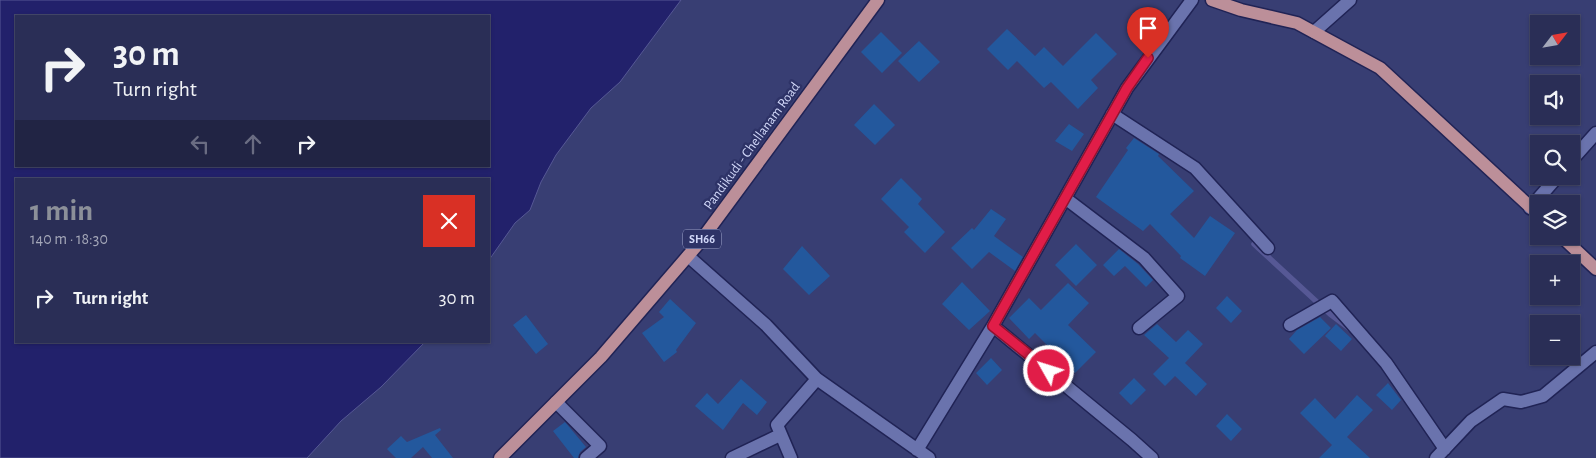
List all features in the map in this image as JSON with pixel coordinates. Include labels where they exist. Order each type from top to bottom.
[{"type":"main road","name":"Pandikudi - Chellanam Road","points":[[500,458],[601,357],[699,243],[878,0]]},
{"type":"main road","points":[[1212,0],[1241,10],[1297,23],[1380,68],[1530,207]]},
{"type":"main road","points":[[1571,245],[1596,269]]},
{"type":"street","points":[[917,450],[993,326],[1127,88],[1192,0]]},
{"type":"street","points":[[1314,32],[1350,0]]},
{"type":"street","points":[[1112,114],[1195,168],[1268,248]]},
{"type":"street","points":[[1580,151],[1596,133]]},
{"type":"street","points":[[1065,198],[1144,258],[1178,296],[1139,328]]},
{"type":"street","points":[[688,256],[766,325],[817,379],[929,458]]},
{"type":"street","points":[[1290,325],[1332,302],[1386,363],[1440,453],[1470,421],[1503,400],[1521,402],[1543,396],[1596,352]]},
{"type":"street","points":[[993,326],[1152,458]]},
{"type":"street","points":[[791,458],[777,425],[817,379]]},
{"type":"street","points":[[556,402],[600,446],[586,458]]},
{"type":"street","points":[[732,458],[780,434]]},
{"type":"shaded area","points":[[0,0],[681,0],[620,82],[591,108],[556,155],[541,182],[530,210],[515,223],[490,259],[490,178],[15,178],[15,343],[424,343],[381,387],[341,421],[307,458],[0,458]]},
{"type":"building","points":[[1007,29],[1035,56],[1044,47],[1063,66],[1096,33],[1117,54],[1091,80],[1098,88],[1078,109],[1051,82],[1044,88],[1017,61],[1008,70],[987,49]]},
{"type":"building","points":[[881,32],[902,53],[882,73],[861,52]]},
{"type":"building","points":[[919,41],[940,62],[919,82],[898,61]]},
{"type":"building","points":[[874,104],[895,125],[875,145],[854,125]]},
{"type":"building","points":[[1069,124],[1084,134],[1072,151],[1055,141]]},
{"type":"building","points":[[1134,138],[1159,154],[1158,156],[1194,191],[1170,214],[1194,238],[1210,216],[1235,233],[1205,276],[1180,258],[1181,256],[1150,224],[1143,231],[1096,197]]},
{"type":"building","points":[[901,178],[922,199],[918,204],[945,232],[925,253],[904,232],[909,227],[881,199]]},
{"type":"building","points":[[991,209],[1006,219],[994,236],[1023,257],[1015,271],[989,252],[972,269],[951,248],[972,228],[974,230]]},
{"type":"building","points":[[1076,244],[1097,265],[1076,286],[1055,265]]},
{"type":"building","points":[[802,246],[830,276],[809,295],[783,269]]},
{"type":"building","points":[[1119,249],[1138,264],[1153,280],[1146,287],[1125,266],[1114,276],[1103,265]]},
{"type":"building","points":[[962,282],[990,311],[969,330],[942,304]]},
{"type":"building","points":[[1068,283],[1089,303],[1068,325],[1096,352],[1075,373],[1035,333],[1029,339],[1009,318],[1029,298],[1041,310]]},
{"type":"building","points":[[1227,296],[1242,311],[1231,323],[1216,308]]},
{"type":"building","points":[[670,299],[696,323],[676,350],[677,352],[664,362],[642,333],[664,317],[659,312]]},
{"type":"building","points":[[526,315],[548,344],[536,354],[513,325]]},
{"type":"building","points":[[1320,317],[1331,328],[1304,354],[1289,339],[1297,330]]},
{"type":"building","points":[[1157,324],[1176,342],[1188,330],[1203,344],[1185,363],[1207,384],[1196,396],[1175,376],[1165,386],[1153,374],[1169,358],[1144,335]]},
{"type":"building","points":[[1336,324],[1352,339],[1341,351],[1325,336]]},
{"type":"building","points":[[991,358],[1002,370],[987,385],[976,373]]},
{"type":"building","points":[[1134,378],[1146,390],[1131,405],[1119,393]]},
{"type":"building","points":[[741,379],[767,402],[757,415],[743,403],[723,430],[695,406],[707,393],[718,404]]},
{"type":"building","points":[[1388,383],[1401,400],[1392,410],[1376,395]]},
{"type":"building","points":[[1357,395],[1373,410],[1347,437],[1370,458],[1319,458],[1332,445],[1300,413],[1315,398],[1335,419]]},
{"type":"building","points":[[1227,414],[1242,429],[1231,441],[1216,426]]},
{"type":"building","points":[[565,422],[586,447],[580,452],[578,458],[574,458],[553,431]]},
{"type":"building","points":[[440,428],[441,430],[435,435],[453,458],[432,458],[423,447],[411,458],[396,458],[387,449],[401,436],[407,442]]},
{"type":"waterway","points":[[1254,244],[1330,314],[1350,329]]},
{"type":"route","points":[[1049,371],[993,326],[1127,88],[1148,58]]}]
